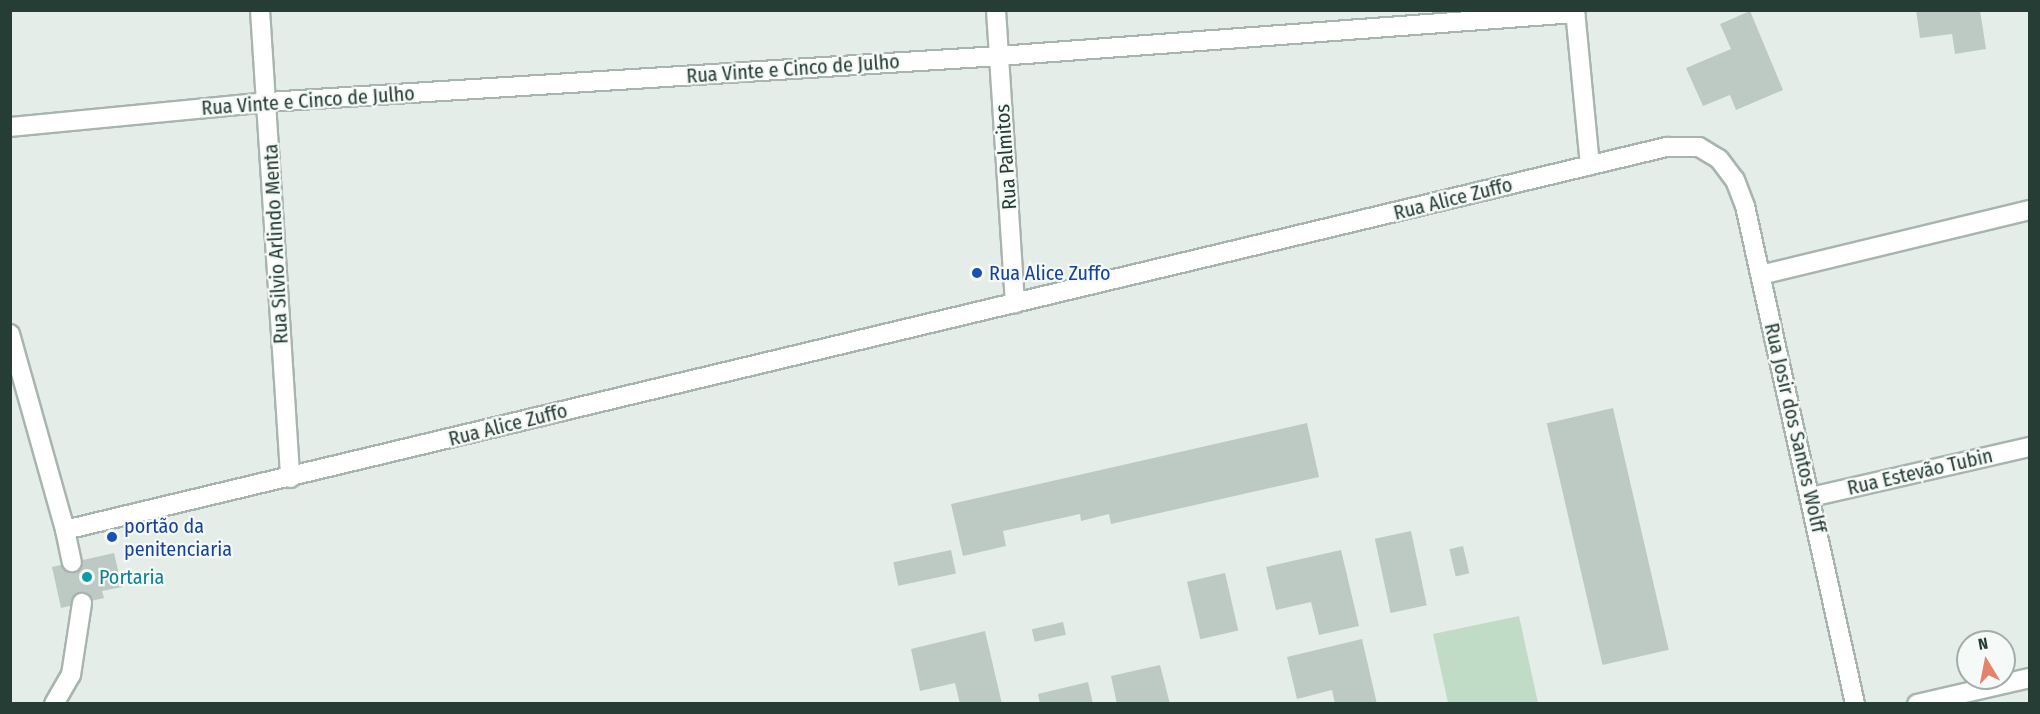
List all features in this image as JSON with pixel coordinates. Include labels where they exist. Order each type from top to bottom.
[{"type":"street","name":"Rua Silvio Arlindo Menta","points":[[260,10],[268,102],[290,478]]},
{"type":"street","name":"Rua Palmitos","points":[[996,10],[1015,303]]},
{"type":"street","name":"Rua Vinte e Cinco de Julho","points":[[10,127],[268,102],[999,56],[1575,12]]},
{"type":"street","points":[[1575,12],[1590,165]]},
{"type":"street","name":"Rua Alice Zuffo","points":[[65,530],[1667,147],[1699,147],[1719,159]]},
{"type":"street","name":"Rua Josir dos Santos Wolff","points":[[1719,159],[1735,180],[1745,206],[1855,704]]},
{"type":"street","points":[[1761,275],[2030,210]]},
{"type":"street","points":[[10,334],[72,562]]},
{"type":"street","name":"Rua Estevão Tubin","points":[[1811,497],[2030,447]]},
{"type":"street","points":[[54,704],[71,675],[82,603]]},
{"type":"street","points":[[1917,704],[2030,678]]},
{"type":"green space","points":[[1519,616],[1538,703],[1448,703],[1433,634]]},
{"type":"building","points":[[1916,10],[1980,10],[1986,49],[1955,54],[1952,34],[1920,38]]},
{"type":"building","points":[[1750,11],[1783,90],[1736,110],[1730,95],[1703,106],[1686,68],[1731,49],[1720,24]]},
{"type":"building","points":[[1613,408],[1669,650],[1603,665],[1547,423]]},
{"type":"building","points":[[1307,423],[1319,477],[1111,524],[1109,514],[1081,521],[1080,514],[1003,531],[1006,546],[963,556],[951,504]]},
{"type":"building","points":[[1411,531],[1427,605],[1391,613],[1375,539]]},
{"type":"building","points":[[1463,546],[1469,573],[1456,576],[1449,549]]},
{"type":"building","points":[[951,550],[956,573],[898,586],[893,562]]},
{"type":"building","points":[[1341,550],[1359,626],[1319,635],[1311,602],[1276,610],[1266,567]]},
{"type":"building","name":"Portaria","points":[[114,553],[122,587],[102,591],[104,598],[61,608],[52,567]]},
{"type":"building","points":[[1225,573],[1238,630],[1200,639],[1187,582]]},
{"type":"building","points":[[1063,622],[1066,635],[1035,642],[1032,629]]},
{"type":"building","points":[[985,631],[1002,704],[960,704],[955,683],[920,691],[911,649]]},
{"type":"building","points":[[1362,639],[1377,704],[1335,704],[1332,690],[1297,699],[1287,657]]},
{"type":"building","points":[[1160,665],[1170,704],[1117,704],[1111,676]]},
{"type":"building","points":[[1088,682],[1093,704],[1040,704],[1038,694]]},
{"type":"place","name":"Rua Alice Zuffo","points":[[977,273]]},
{"type":"place","name":"portão da penitenciaria","points":[[112,537]]},
{"type":"place","name":"Portaria","points":[[87,577]]}]
